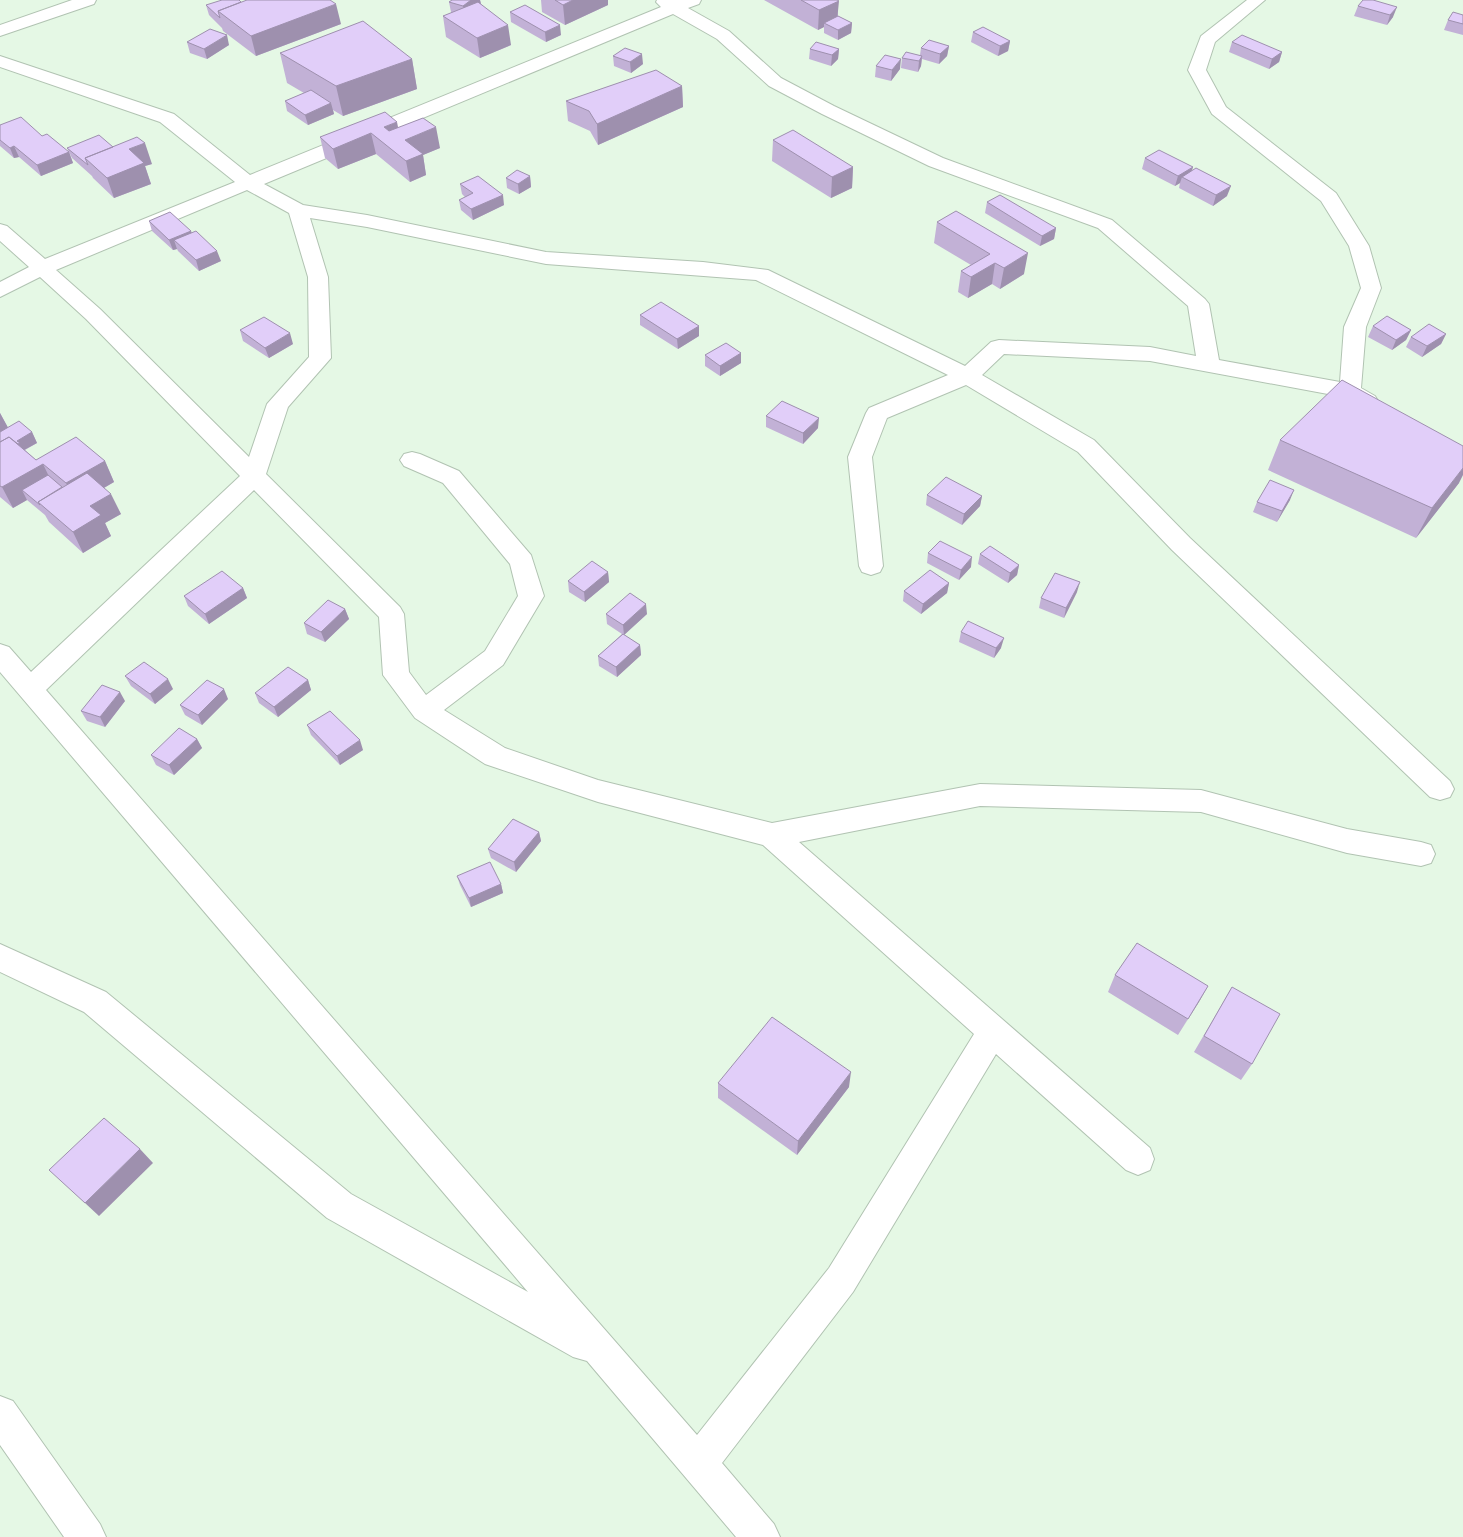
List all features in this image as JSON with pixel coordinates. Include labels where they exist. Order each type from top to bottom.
[{"type":"street","points":[[0,30],[63,3],[88,0]]},
{"type":"street","points":[[0,291],[42,268],[248,183],[668,4],[693,0]]},
{"type":"street","points":[[1258,0],[1207,40],[1197,70],[1218,110],[1329,197],[1359,246],[1371,288],[1355,327],[1350,391]]},
{"type":"street","points":[[668,4],[723,35],[774,82],[828,110],[936,162],[1106,224],[1198,304],[1209,365]]},
{"type":"street","points":[[0,61],[167,118],[248,183],[298,210],[367,221],[546,258],[703,268],[761,274],[967,376],[1086,446],[1181,544],[1440,788]]},
{"type":"street","points":[[30,689],[254,476],[278,404],[320,358],[318,277],[298,210]]},
{"type":"street","points":[[0,230],[93,314],[391,614],[396,675],[424,711],[495,756],[598,791],[772,835],[980,795],[1038,796],[1201,801],[1347,841],[1421,854]]},
{"type":"street","points":[[871,566],[860,457],[877,413],[967,376],[999,347],[1150,354],[1350,391],[1385,411]]},
{"type":"street","points":[[412,460],[451,478],[522,561],[531,596],[494,658],[424,711]]},
{"type":"street","points":[[0,654],[761,1537]]},
{"type":"street","points":[[772,835],[1138,1159]]},
{"type":"street","points":[[0,957],[95,1002],[338,1206],[603,1353]]},
{"type":"street","points":[[698,1464],[841,1280],[993,1031]]},
{"type":"street","points":[[0,1414],[87,1537]]},
{"type":"building","points":[[222,0],[239,0],[241,2],[218,11],[220,18],[206,5]]},
{"type":"building","points":[[247,0],[330,0],[336,4],[251,36],[218,11]]},
{"type":"building","points":[[452,0],[471,0],[463,6],[449,2]]},
{"type":"building","points":[[555,0],[573,0],[563,5]]},
{"type":"building","points":[[801,0],[837,0],[839,1],[819,10]]},
{"type":"building","points":[[1363,0],[1373,0],[1397,7],[1390,15],[1358,6]]},
{"type":"building","points":[[478,2],[508,25],[477,38],[443,16]]},
{"type":"building","points":[[525,5],[560,25],[545,32],[510,12]]},
{"type":"building","points":[[1453,12],[1463,15],[1463,24],[1448,20]]},
{"type":"building","points":[[838,16],[852,23],[838,30],[824,23]]},
{"type":"building","points":[[363,21],[412,59],[336,86],[280,53]]},
{"type":"building","points":[[983,27],[1010,41],[1000,46],[973,32]]},
{"type":"building","points":[[210,29],[227,35],[204,49],[187,42]]},
{"type":"building","points":[[1242,35],[1282,52],[1272,59],[1232,42]]},
{"type":"building","points":[[929,40],[949,46],[940,54],[921,48]]},
{"type":"building","points":[[816,42],[839,49],[832,55],[810,49]]},
{"type":"building","points":[[625,48],[642,54],[630,62],[613,56]]},
{"type":"building","points":[[906,52],[922,56],[919,61],[902,58]]},
{"type":"building","points":[[885,55],[901,59],[892,70],[876,66]]},
{"type":"building","points":[[656,70],[682,86],[597,124],[589,111],[566,101]]},
{"type":"building","points":[[311,90],[331,103],[305,115],[285,101]]},
{"type":"building","points":[[385,112],[397,122],[384,127],[389,131],[423,118],[436,127],[405,140],[423,154],[406,161],[371,133],[333,149],[320,137]]},
{"type":"building","points":[[21,117],[42,136],[47,134],[69,152],[37,165],[14,146],[10,148],[0,140],[0,125]]},
{"type":"building","points":[[793,130],[853,167],[832,177],[773,140]]},
{"type":"building","points":[[99,135],[113,147],[85,158],[88,165],[67,148]]},
{"type":"building","points":[[137,137],[145,143],[129,149],[144,163],[107,178],[85,158]]},
{"type":"building","points":[[1159,150],[1193,167],[1178,176],[1145,158]]},
{"type":"building","points":[[1196,168],[1231,186],[1216,195],[1182,177]]},
{"type":"building","points":[[517,170],[530,176],[518,184],[506,178]]},
{"type":"building","points":[[478,176],[503,195],[471,209],[459,200],[473,193],[460,184]]},
{"type":"building","points":[[1000,195],[1056,228],[1042,236],[987,202]]},
{"type":"building","points":[[956,211],[1028,253],[1004,268],[995,263],[971,277],[961,271],[990,254],[937,222]]},
{"type":"building","points":[[170,212],[191,231],[169,240],[149,221]]},
{"type":"building","points":[[196,231],[217,251],[196,260],[174,240]]},
{"type":"building","points":[[661,302],[699,326],[677,339],[640,315]]},
{"type":"building","points":[[1387,316],[1411,330],[1396,340],[1373,326]]},
{"type":"building","points":[[264,317],[290,333],[265,348],[240,330]]},
{"type":"building","points":[[1429,324],[1446,334],[1427,346],[1411,337]]},
{"type":"building","points":[[726,343],[741,353],[720,366],[705,355]]},
{"type":"building","points":[[1342,380],[1463,446],[1463,468],[1432,508],[1280,440]]},
{"type":"building","points":[[782,401],[819,418],[803,433],[766,416]]},
{"type":"building","points":[[19,421],[32,432],[17,441],[20,443],[18,444],[9,437],[0,442],[0,432]]},
{"type":"building","points":[[9,437],[36,460],[76,437],[105,461],[66,483],[43,464],[2,487],[0,486],[0,442]]},
{"type":"building","points":[[87,473],[111,494],[90,506],[101,515],[73,532],[38,502]]},
{"type":"building","points":[[48,475],[62,487],[38,502],[40,505],[22,490]]},
{"type":"building","points":[[946,477],[982,496],[964,514],[927,495]]},
{"type":"building","points":[[1270,480],[1294,490],[1282,511],[1257,502]]},
{"type":"building","points":[[940,541],[972,557],[961,570],[928,553]]},
{"type":"building","points":[[990,546],[1019,565],[1010,573],[980,554]]},
{"type":"building","points":[[592,561],[608,572],[584,592],[568,581]]},
{"type":"building","points":[[930,570],[949,583],[923,604],[904,591]]},
{"type":"building","points":[[222,571],[243,588],[205,614],[184,596]]},
{"type":"building","points":[[1055,573],[1080,582],[1066,608],[1041,598]]},
{"type":"building","points":[[630,593],[646,604],[623,625],[606,614]]},
{"type":"building","points":[[328,600],[345,609],[321,632],[304,623]]},
{"type":"building","points":[[968,621],[1004,638],[996,648],[961,632]]},
{"type":"building","points":[[623,634],[640,645],[616,667],[598,656]]},
{"type":"building","points":[[144,662],[168,679],[150,694],[125,676]]},
{"type":"building","points":[[288,667],[308,680],[274,707],[255,693]]},
{"type":"building","points":[[207,680],[224,689],[198,715],[180,705]]},
{"type":"building","points":[[102,685],[120,692],[100,717],[81,711]]},
{"type":"building","points":[[330,711],[360,740],[337,756],[307,725]]},
{"type":"building","points":[[179,728],[197,739],[169,765],[151,755]]},
{"type":"building","points":[[513,819],[539,832],[514,862],[488,849]]},
{"type":"building","points":[[490,862],[501,884],[469,898],[457,876]]},
{"type":"building","points":[[1137,943],[1208,986],[1188,1019],[1115,975]]},
{"type":"building","points":[[1232,987],[1280,1014],[1252,1064],[1204,1036]]},
{"type":"building","points":[[772,1017],[851,1072],[798,1141],[718,1083]]},
{"type":"building","points":[[104,1118],[140,1149],[85,1203],[49,1170]]}]
